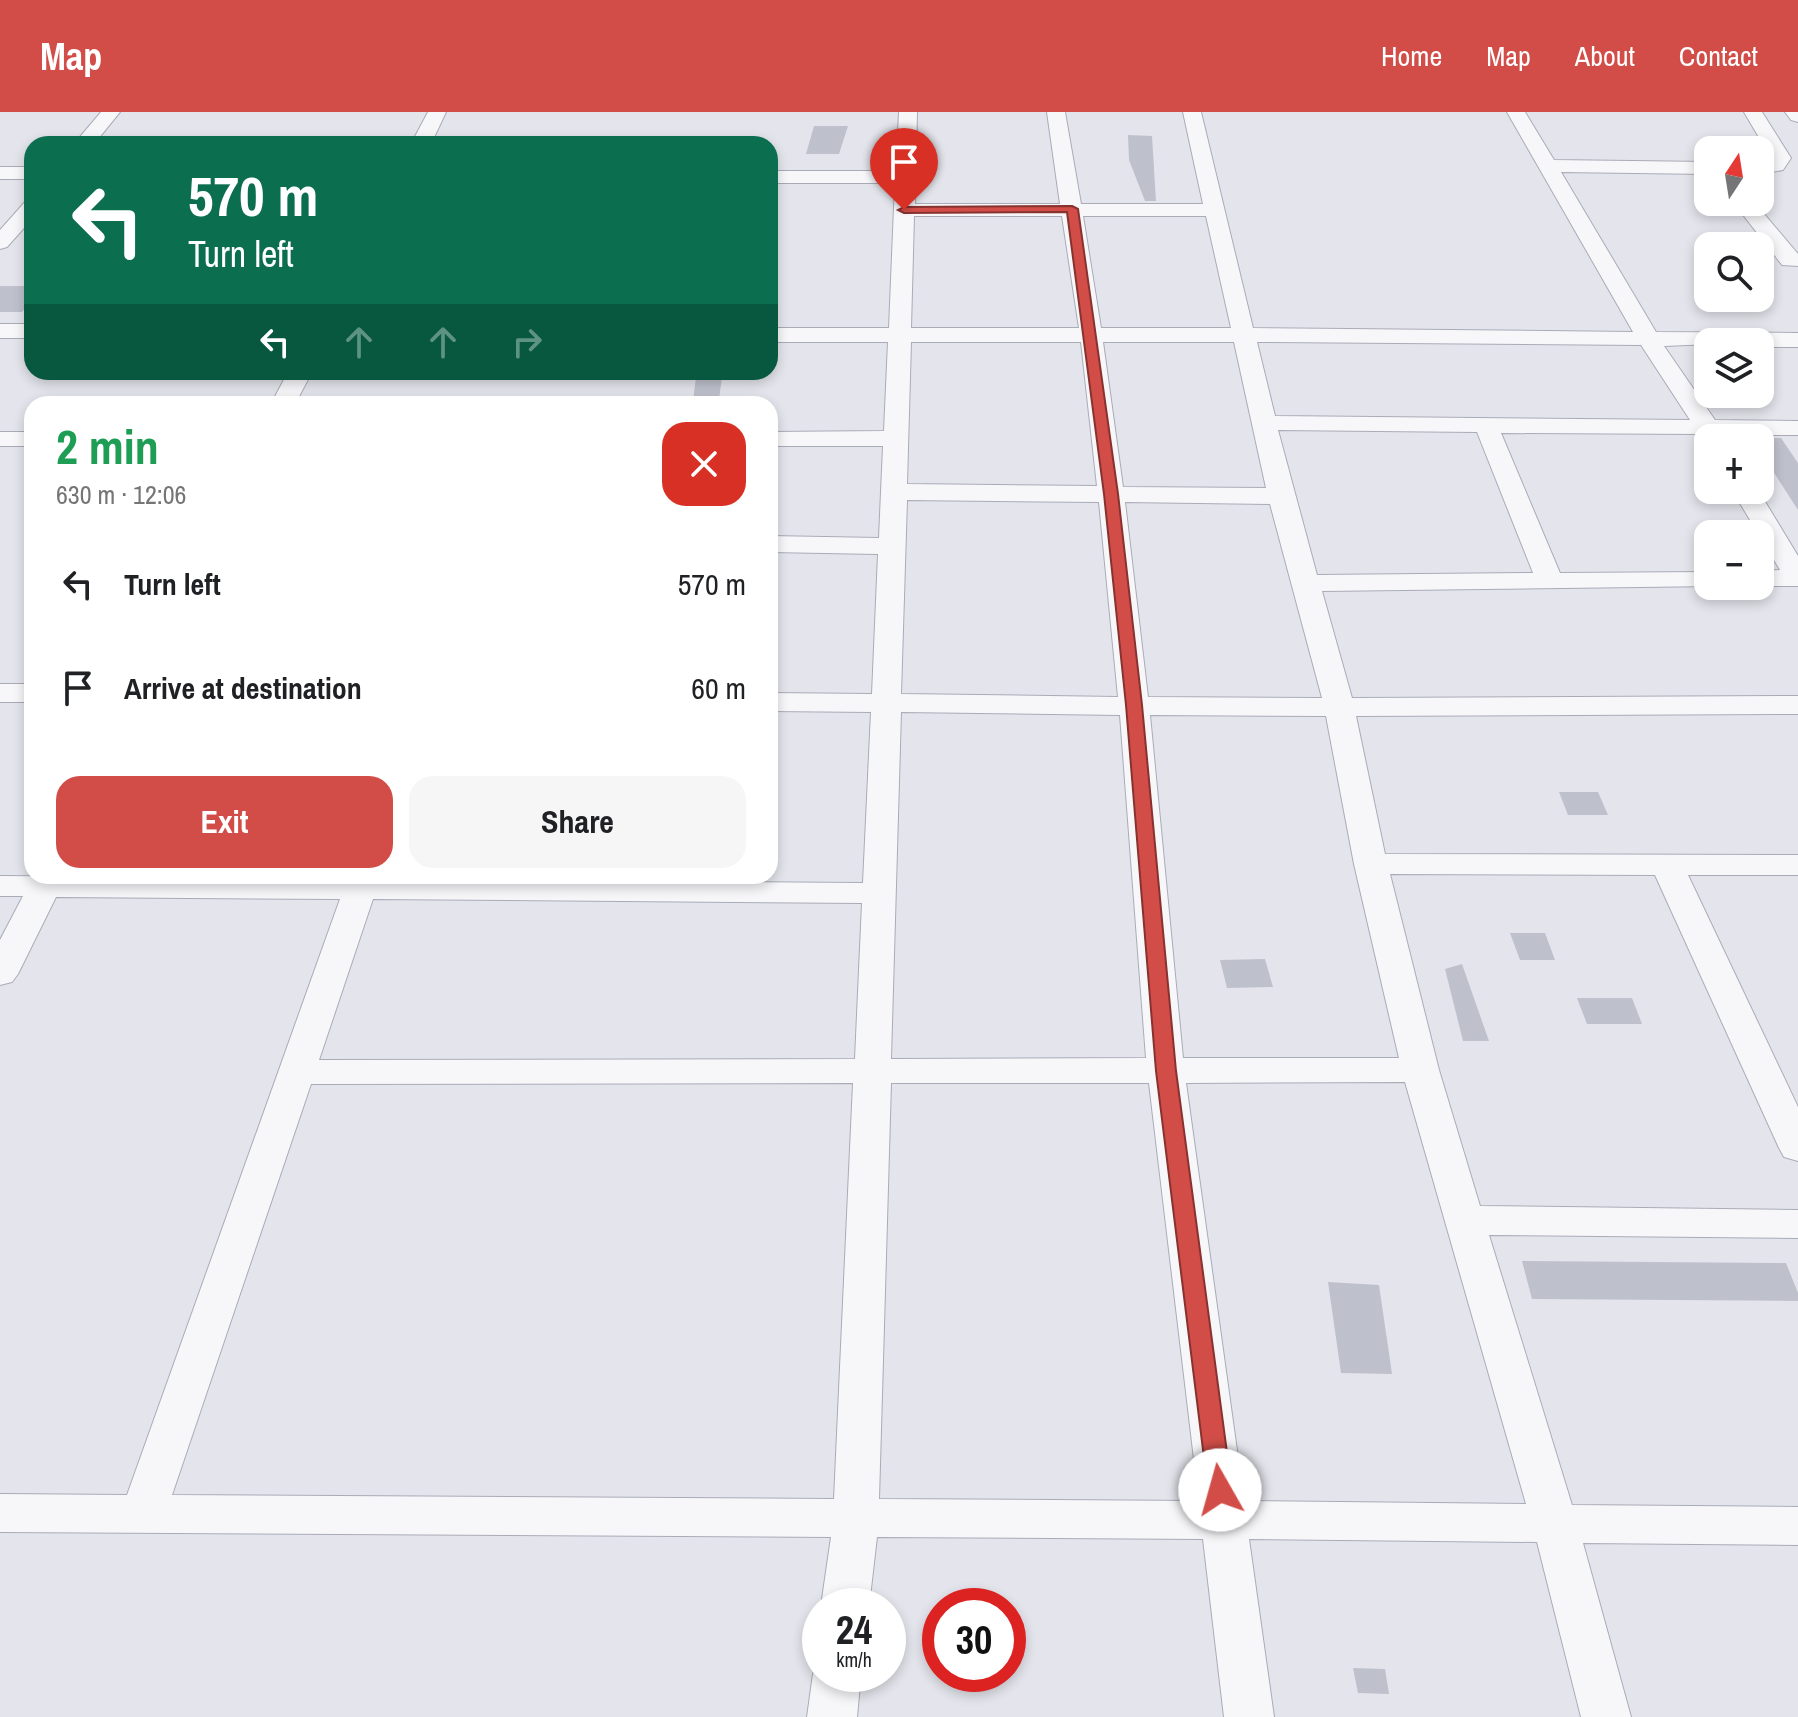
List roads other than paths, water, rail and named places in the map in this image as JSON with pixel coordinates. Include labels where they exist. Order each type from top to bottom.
[{"type":"street","points":[[91,136],[111,112]]},
{"type":"street","points":[[425,136],[437,112]]},
{"type":"street","points":[[847,1588],[856,1517],[908,112]]},
{"type":"street","points":[[1056,112],[1091,334],[1111,494],[1134,705],[1166,1071],[1249,1717]]},
{"type":"street","points":[[1192,112],[1281,496],[1308,583],[1339,706],[1371,864],[1420,1070],[1555,1525],[1606,1717]]},
{"type":"street","points":[[1516,112],[1649,340],[1707,424]]},
{"type":"street","points":[[1753,112],[1768,136]]},
{"type":"street","points":[[1774,146],[1781,158],[1774,166]]},
{"type":"street","points":[[1549,166],[1694,168]]},
{"type":"street","points":[[0,173],[24,173]]},
{"type":"street","points":[[778,177],[905,177]]},
{"type":"street","points":[[904,210],[1214,210]]},
{"type":"street","points":[[1755,216],[1795,264]]},
{"type":"street","points":[[7,245],[24,218]]},
{"type":"street","points":[[0,331],[24,331]]},
{"type":"street","points":[[778,335],[1091,334],[1798,340]]},
{"type":"street","points":[[1263,423],[1694,431]]},
{"type":"street","points":[[1486,425],[1550,582]]},
{"type":"street","points":[[1774,429],[1798,428]]},
{"type":"street","points":[[778,439],[896,438]]},
{"type":"street","points":[[0,439],[24,439]]},
{"type":"street","points":[[893,492],[1281,496]]},
{"type":"street","points":[[1753,504],[1798,579]]},
{"type":"street","points":[[778,544],[891,546]]},
{"type":"street","points":[[1774,579],[1798,579]]},
{"type":"street","points":[[1308,583],[1694,580]]},
{"type":"street","points":[[0,693],[24,693]]},
{"type":"street","points":[[778,702],[1798,705]]},
{"type":"street","points":[[1666,863],[1798,1148]]},
{"type":"street","points":[[1371,864],[1798,865]]},
{"type":"street","points":[[0,886],[24,884]]},
{"type":"street","points":[[0,974],[46,884]]},
{"type":"street","points":[[165,884],[360,889],[878,893]]},
{"type":"street","points":[[143,1514],[360,889]]},
{"type":"street","points":[[297,1072],[1420,1070]]},
{"type":"street","points":[[1466,1220],[1798,1224]]},
{"type":"street","points":[[0,1513],[1798,1526]]},
{"type":"street","points":[[832,1717],[835,1692]]}]
